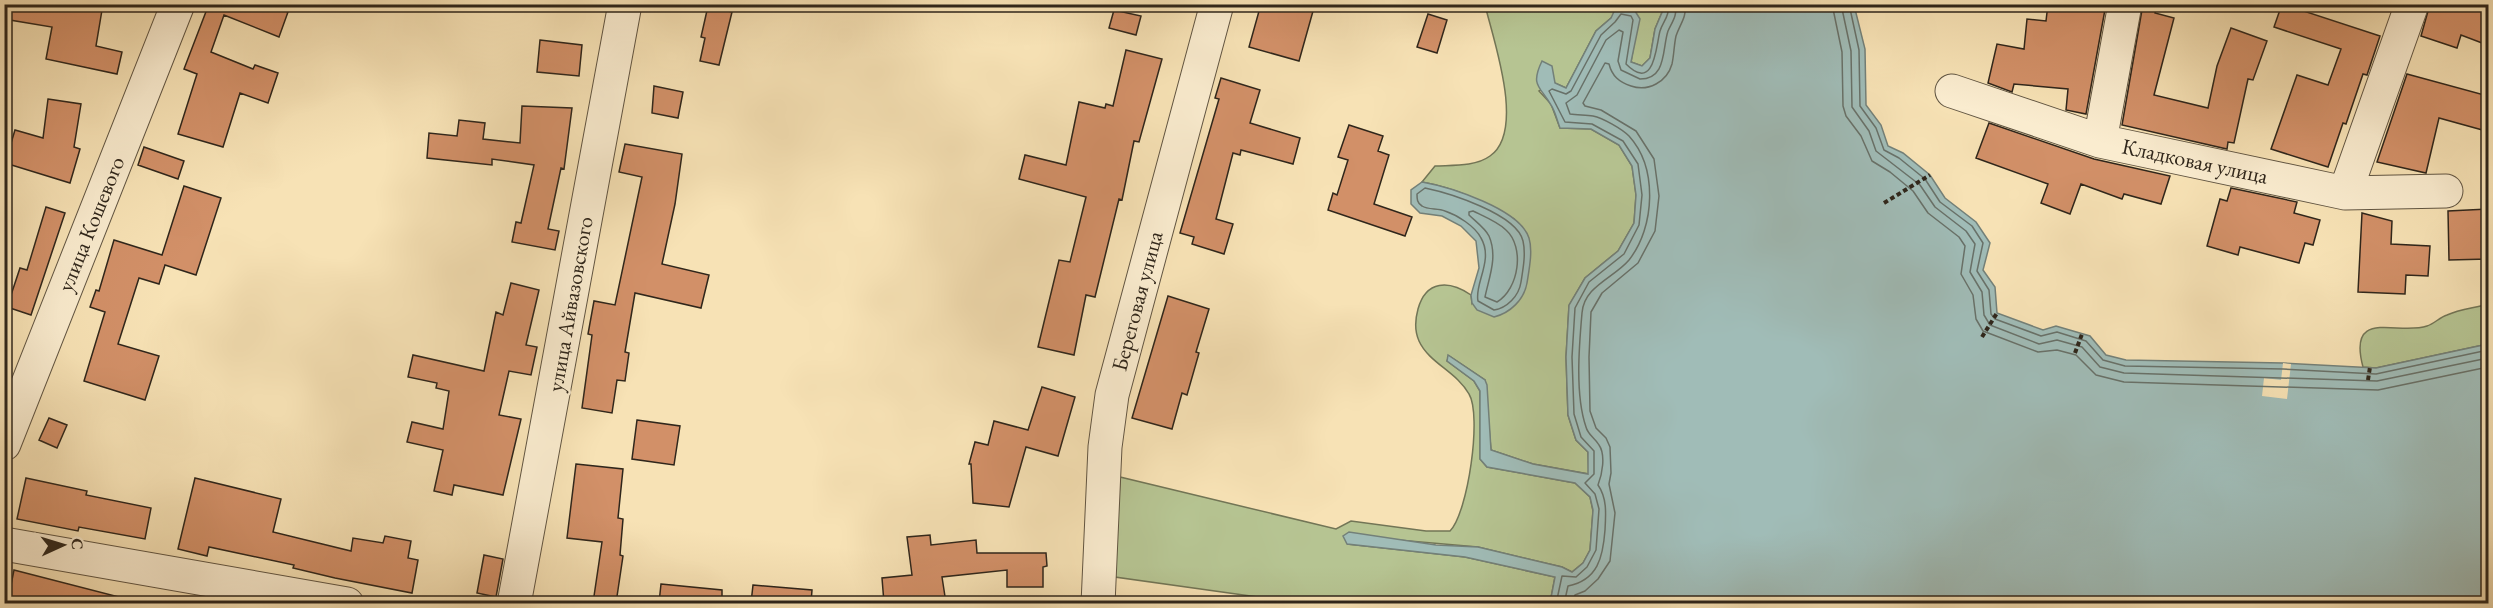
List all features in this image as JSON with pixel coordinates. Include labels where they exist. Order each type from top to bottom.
[{"type":"street","name":"улица Кошевого","points":[[4,444],[178,4]]},
{"type":"street","name":"улица Айвазовского","points":[[514,603],[625,4]]},
{"type":"street","name":"Береговая улица","points":[[1098,603],[1105,447],[1112,395],[1217,4]]},
{"type":"street","points":[[2100,141],[2125,4]]},
{"type":"street","points":[[2345,192],[2412,4]]},
{"type":"street","name":"Кладковая улица","points":[[1952,91],[2100,141],[2345,192],[2446,192]]},
{"type":"street","points":[[4,544],[347,603]]},
{"type":"path","points":[[1884,203],[1930,175]]},
{"type":"path","points":[[1982,337],[1997,313]]},
{"type":"path","points":[[2075,353],[2082,333]]},
{"type":"path","points":[[2368,380],[2370,367]]},
{"type":"green space","points":[[1485,5],[1661,5],[1663,10],[1655,29],[1650,58],[1642,66],[1631,62],[1634,44],[1611,18],[1596,31],[1566,88],[1555,83],[1539,91],[1551,104],[1560,128],[1591,129],[1619,145],[1632,166],[1636,195],[1634,223],[1618,251],[1585,278],[1569,306],[1566,357],[1568,415],[1576,440],[1588,452],[1589,474],[1533,464],[1491,450],[1485,380],[1449,356],[1447,361],[1474,381],[1480,391],[1480,459],[1487,467],[1575,483],[1590,497],[1593,511],[1590,550],[1583,563],[1572,572],[1562,567],[1478,547],[1398,540],[1347,544],[1465,557],[1555,577],[1550,603],[1307,604],[1115,577],[1120,477],[1336,529],[1351,521],[1426,531],[1450,531],[1457,521],[1471,464],[1473,405],[1464,386],[1429,355],[1419,341],[1416,333],[1417,313],[1427,292],[1439,286],[1447,285],[1463,290],[1471,295],[1472,303],[1514,219],[1470,196],[1422,182],[1435,166],[1463,165],[1484,160],[1500,144],[1506,127],[1504,84]]},
{"type":"green space","points":[[2488,304],[2488,344],[2376,368],[2363,367],[2360,348],[2362,337],[2369,330],[2427,326],[2452,313]]},
{"type":"water","points":[[1661,5],[1854,5],[1865,49],[1866,105],[1881,125],[1888,146],[1903,153],[1930,175],[1945,198],[1976,222],[1990,243],[1983,270],[1995,287],[1997,313],[2043,330],[2056,326],[2090,336],[2106,355],[2126,360],[2283,363],[2376,368],[2488,344],[2488,603],[1550,603],[1555,577],[1465,557],[1347,544],[1343,536],[1349,532],[1436,545],[1478,547],[1562,567],[1572,572],[1583,563],[1590,550],[1593,510],[1590,497],[1575,483],[1487,467],[1480,459],[1480,391],[1474,381],[1447,361],[1448,355],[1485,380],[1491,450],[1533,464],[1588,474],[1588,452],[1576,440],[1568,415],[1566,357],[1569,305],[1585,278],[1618,251],[1634,223],[1636,195],[1632,166],[1619,145],[1591,129],[1560,128],[1552,107],[1538,85],[1538,69],[1542,61],[1552,66],[1555,83],[1566,88],[1596,31],[1611,18],[1616,7],[1635,11],[1640,19],[1631,62],[1642,66],[1650,58],[1655,29],[1663,10]]},
{"type":"water","points":[[1422,182],[1483,201],[1499,209],[1523,227],[1530,243],[1529,272],[1523,295],[1511,309],[1494,317],[1477,310],[1472,303],[1471,295],[1479,268],[1476,241],[1461,226],[1442,216],[1420,213],[1411,204],[1411,190]]},
{"type":"pier","points":[[2283,363],[2291,364],[2287,399],[2262,396],[2264,378],[2281,380]]},
{"type":"building","points":[[4,4],[103,4],[96,46],[122,52],[117,74],[46,59],[52,27],[4,19]]},
{"type":"building","points":[[200,4],[269,4],[288,12],[279,37],[224,15],[211,52],[253,69],[255,65],[278,73],[268,103],[240,93],[223,147],[178,134],[197,74],[184,69],[207,9]]},
{"type":"building","points":[[1261,4],[1315,4],[1299,61],[1249,47]]},
{"type":"building","points":[[2048,4],[2106,4],[2086,114],[2066,110],[2068,89],[2014,84],[2012,92],[1988,83],[1997,44],[2024,49],[2027,19],[2046,21]]},
{"type":"building","points":[[2143,4],[2157,4],[2155,13],[2174,18],[2154,95],[2208,108],[2217,66],[2231,28],[2267,41],[2253,80],[2248,79],[2234,143],[2228,142],[2227,149],[2122,125]]},
{"type":"building","points":[[2282,4],[2380,36],[2367,75],[2363,74],[2328,167],[2271,149],[2297,75],[2328,85],[2341,49],[2274,27]]},
{"type":"building","points":[[2430,4],[2488,4],[2488,24],[2482,43],[2461,35],[2457,48],[2421,36]]},
{"type":"building","points":[[708,6],[732,12],[719,65],[700,61],[705,38],[701,37]]},
{"type":"building","points":[[1114,10],[1141,16],[1136,35],[1109,28]]},
{"type":"building","points":[[1428,14],[1447,20],[1437,53],[1417,47]]},
{"type":"building","points":[[540,40],[582,45],[579,76],[537,72]]},
{"type":"building","points":[[1126,50],[1162,59],[1139,142],[1134,141],[1122,200],[1119,199],[1095,297],[1086,295],[1074,355],[1038,347],[1059,260],[1070,262],[1086,197],[1019,179],[1025,155],[1066,165],[1079,102],[1105,108],[1106,104],[1113,106]]},
{"type":"building","points":[[2407,74],[2488,96],[2486,131],[2439,118],[2426,173],[2377,162]]},
{"type":"building","points":[[1221,78],[1260,90],[1250,123],[1300,138],[1293,164],[1241,150],[1240,155],[1233,153],[1216,219],[1233,224],[1224,254],[1192,244],[1194,237],[1180,233],[1219,99],[1215,98]]},
{"type":"building","points":[[654,86],[683,92],[678,118],[652,113]]},
{"type":"building","points":[[48,99],[81,104],[74,147],[80,149],[70,183],[5,163],[15,130],[43,138]]},
{"type":"building","points":[[522,106],[572,108],[564,169],[561,168],[548,229],[559,231],[555,250],[512,242],[516,222],[521,223],[534,165],[492,159],[492,165],[427,158],[429,133],[457,136],[459,120],[485,123],[483,139],[520,143]]},
{"type":"building","points":[[1989,123],[2094,159],[2170,176],[2161,204],[2124,194],[2122,199],[2081,184],[2070,214],[2041,203],[2048,184],[1976,158]]},
{"type":"building","points":[[1349,125],[1383,136],[1378,151],[1389,155],[1374,204],[1412,217],[1405,236],[1328,210],[1333,193],[1337,195],[1348,160],[1338,157]]},
{"type":"building","points":[[625,144],[682,154],[675,204],[662,264],[709,275],[701,308],[635,293],[625,352],[629,353],[625,381],[617,380],[612,413],[582,408],[592,335],[588,334],[594,301],[615,305],[642,177],[619,172]]},
{"type":"building","points":[[144,147],[184,161],[178,179],[138,165]]},
{"type":"building","points":[[184,186],[221,198],[196,275],[165,265],[159,284],[139,278],[118,344],[159,356],[145,400],[84,381],[105,312],[90,307],[96,290],[99,291],[114,240],[162,255]]},
{"type":"building","points":[[2231,188],[2297,202],[2294,213],[2320,220],[2313,245],[2305,243],[2299,263],[2240,247],[2238,255],[2207,246],[2220,199],[2227,201]]},
{"type":"building","points":[[46,207],[65,213],[31,315],[7,307],[20,268],[27,270]]},
{"type":"building","points":[[2488,209],[2488,259],[2449,260],[2448,211]]},
{"type":"building","points":[[2362,213],[2392,221],[2391,244],[2430,246],[2428,276],[2406,275],[2405,294],[2358,292]]},
{"type":"building","points":[[511,283],[539,290],[526,345],[537,347],[531,375],[509,371],[499,415],[521,419],[503,495],[454,485],[452,495],[434,491],[443,450],[407,442],[412,422],[443,429],[449,391],[436,388],[437,383],[408,377],[413,355],[484,371],[496,312],[503,315]]},
{"type":"building","points":[[1168,296],[1209,309],[1196,352],[1199,353],[1187,395],[1182,393],[1172,429],[1132,418]]},
{"type":"building","points":[[1042,387],[1075,397],[1058,456],[1026,447],[1009,507],[973,503],[971,464],[969,464],[975,442],[988,445],[994,421],[1028,430]]},
{"type":"building","points":[[49,418],[67,425],[57,448],[39,440]]},
{"type":"building","points":[[637,420],[680,426],[674,465],[632,459]]},
{"type":"building","points":[[576,464],[623,469],[618,518],[623,519],[620,555],[623,556],[616,603],[593,603],[602,542],[567,538]]},
{"type":"building","points":[[26,478],[87,491],[86,495],[151,508],[145,539],[79,527],[78,531],[17,519]]},
{"type":"building","points":[[195,478],[281,499],[273,532],[351,551],[353,538],[383,543],[385,536],[411,541],[408,558],[418,560],[412,593],[335,578],[293,568],[294,565],[209,547],[207,556],[178,549]]},
{"type":"building","points":[[930,535],[931,545],[976,540],[977,553],[1046,553],[1047,566],[1043,567],[1043,587],[1007,587],[1007,570],[942,577],[946,603],[884,603],[882,578],[912,575],[907,537]]},
{"type":"building","points":[[484,555],[503,559],[496,597],[477,593]]},
{"type":"building","points":[[14,570],[119,597],[118,603],[4,603],[4,583],[11,585]]},
{"type":"building","points":[[661,584],[722,590],[722,603],[659,603]]},
{"type":"building","points":[[753,585],[812,590],[811,603],[751,603]]}]
